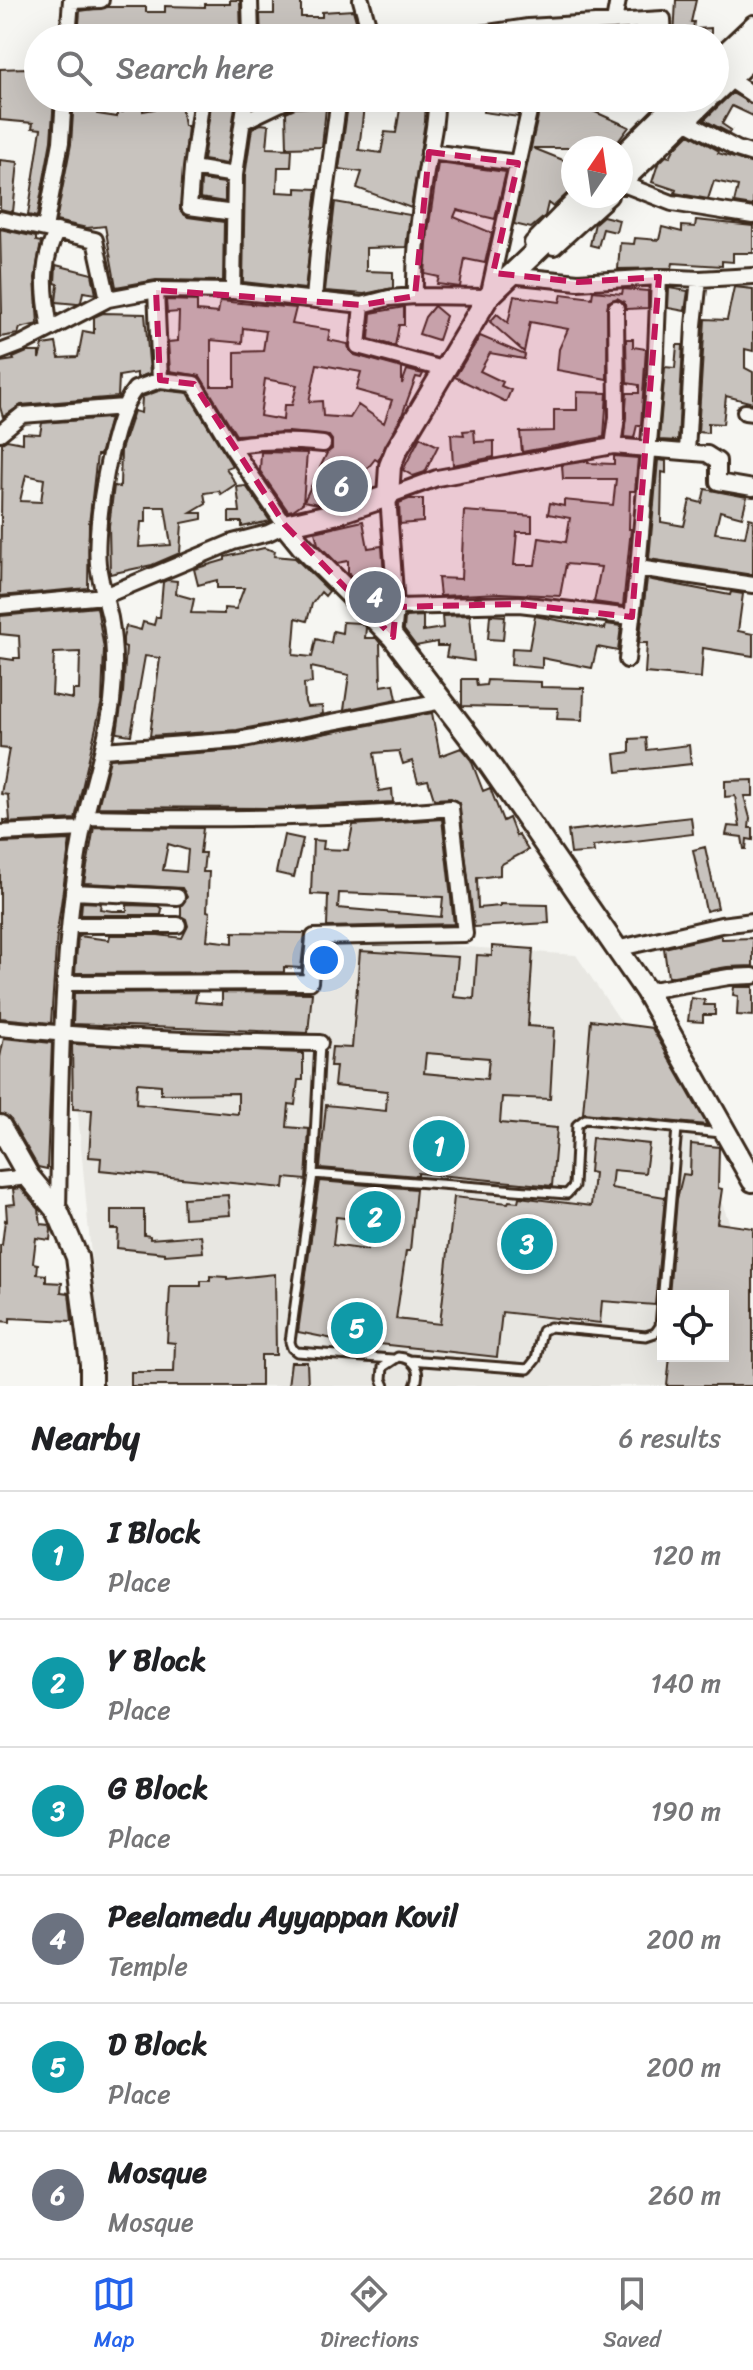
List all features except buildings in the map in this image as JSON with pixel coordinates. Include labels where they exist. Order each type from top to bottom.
[{"type":"street","points":[[69,24],[71,1],[101,0]]},
{"type":"street","points":[[250,0],[251,24]]},
{"type":"street","points":[[361,0],[368,24]]},
{"type":"street","points":[[614,22],[618,0]]},
{"type":"street","points":[[597,24],[663,19],[663,24]]},
{"type":"street","points":[[729,46],[753,23]]},
{"type":"street","points":[[729,72],[753,41]]},
{"type":"street","points":[[729,76],[753,60]]},
{"type":"street","points":[[729,83],[753,95]]},
{"type":"street","points":[[50,328],[43,290],[44,264],[51,229],[63,112]]},
{"type":"street","points":[[200,112],[189,207],[234,213]]},
{"type":"street","points":[[233,291],[235,175],[245,112]]},
{"type":"street","points":[[244,121],[263,112]]},
{"type":"street","points":[[314,299],[337,112]]},
{"type":"street","points":[[415,296],[415,255],[437,112]]},
{"type":"street","points":[[488,297],[529,112]]},
{"type":"street","points":[[633,141],[663,112]]},
{"type":"street","points":[[633,167],[682,112]]},
{"type":"street","points":[[633,170],[698,112]]},
{"type":"street","points":[[687,122],[737,149],[753,154]]},
{"type":"street","points":[[429,152],[518,163]]},
{"type":"street","points":[[192,168],[235,175]]},
{"type":"street","points":[[633,185],[672,203],[753,216]]},
{"type":"street","points":[[519,265],[522,253],[566,208]]},
{"type":"street","points":[[393,637],[396,607],[388,496],[390,466],[396,451],[488,297],[581,208]]},
{"type":"street","points":[[519,265],[555,246],[597,208]]},
{"type":"street","points":[[0,219],[95,240],[108,299]]},
{"type":"street","points":[[519,265],[578,282],[753,276]]},
{"type":"street","points":[[627,660],[655,375],[659,277]]},
{"type":"street","points":[[687,452],[699,279]]},
{"type":"street","points":[[0,352],[108,299],[156,290],[233,291],[362,305],[415,296],[488,297]]},
{"type":"street","points":[[156,290],[160,380]]},
{"type":"street","points":[[362,305],[358,346],[443,369]]},
{"type":"street","points":[[613,446],[617,417],[616,308]]},
{"type":"street","points":[[58,1212],[64,983],[73,892],[84,823],[112,701],[114,640],[98,566],[97,530],[124,407],[135,389],[160,380],[194,384],[231,446],[285,525],[393,637],[490,765],[646,991],[753,1181]]},
{"type":"street","points":[[0,433],[22,415],[124,407]]},
{"type":"street","points":[[231,446],[276,441],[323,444]]},
{"type":"street","points":[[0,606],[104,596],[233,542],[285,525],[334,514],[437,478],[613,446],[714,457],[718,461],[718,482],[753,488]]},
{"type":"street","points":[[638,568],[753,585]]},
{"type":"street","points":[[396,607],[519,604],[632,617]]},
{"type":"street","points":[[103,750],[238,740],[442,701]]},
{"type":"street","points":[[0,833],[84,823],[316,819],[451,808],[465,934],[314,937],[310,982],[64,983]]},
{"type":"street","points":[[73,892],[177,897]]},
{"type":"street","points":[[616,949],[721,925],[753,921]]},
{"type":"street","points":[[70,925],[178,925]]},
{"type":"street","points":[[646,991],[753,976]]},
{"type":"street","points":[[0,1028],[62,1035],[190,1042],[320,1043]]},
{"type":"street","points":[[3,1138],[58,1212],[77,1257],[91,1386]]},
{"type":"street","points":[[0,1180],[29,1177]]},
{"type":"lane","points":[[320,1043],[313,1174],[290,1342],[297,1352],[528,1369],[536,1359],[542,1331],[550,1327],[646,1336],[655,1333],[660,1326],[677,1128]]},
{"type":"lane","points":[[313,1174],[567,1194],[574,1186],[577,1125],[585,1119],[728,1134]]},
{"type":"lane","points":[[385,1386],[383,1367],[392,1359]]},
{"type":"lane","points":[[409,1360],[417,1369],[415,1386]]},
{"type":"highlighted area","points":[[429,152],[518,163],[493,273],[578,282],[659,277],[632,617],[519,604],[396,607],[393,637],[285,525],[194,384],[160,380],[156,290],[362,305],[415,296]]},
{"type":"shaded area","points":[[315,936],[576,955],[693,1128],[753,1284],[753,1386],[103,1386],[75,1081],[290,1092]]},
{"type":"place","name":"Mosque","points":[[342,486]]},
{"type":"place","name":"Peelamedu Ayyappan Kovil","points":[[375,597]]},
{"type":"place","name":"I Block","points":[[439,1146]]},
{"type":"place","name":"Y Block","points":[[375,1217]]},
{"type":"place","name":"G Block","points":[[527,1244]]},
{"type":"place","name":"D Block","points":[[357,1328]]}]
